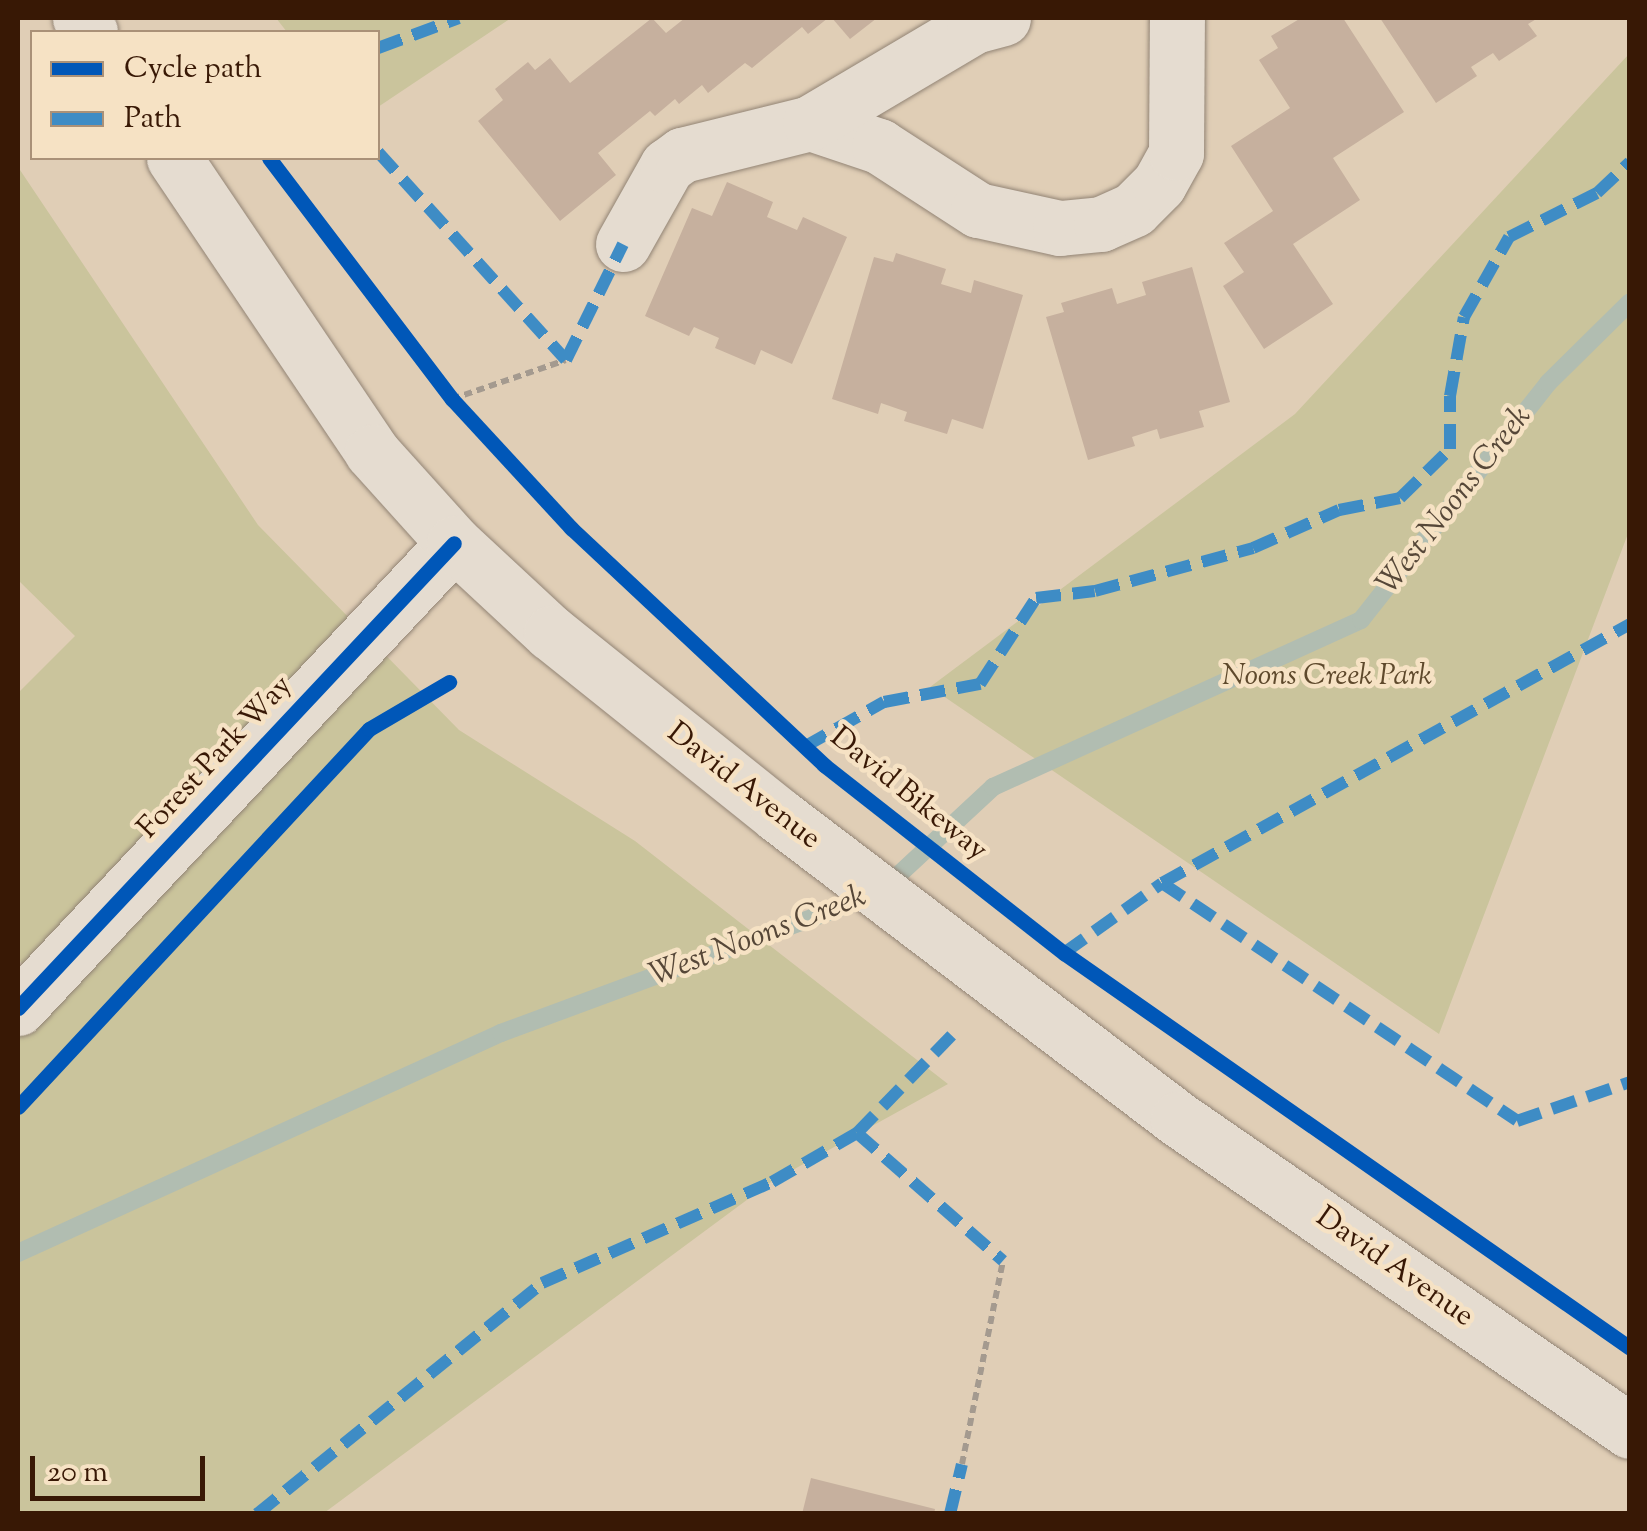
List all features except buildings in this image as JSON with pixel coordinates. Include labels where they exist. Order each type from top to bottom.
[{"type":"main road","points":[[623,244],[668,166],[682,155],[810,123],[974,26],[1003,18]]},
{"type":"main road","points":[[810,123],[878,146],[978,210],[1060,228],[1100,224],[1134,209],[1159,184],[1176,153],[1177,18]]},
{"type":"main road","name":"David Avenue","points":[[175,160],[372,452],[454,544],[550,633],[778,816],[1178,1119],[1630,1431]]},
{"type":"main road","name":"Forest Park Way","points":[[24,988],[454,544]]},
{"type":"path","points":[[452,398],[566,360]]},
{"type":"path","points":[[441,384],[466,413]]},
{"type":"path","points":[[962,1464],[1004,1261]]},
{"type":"green space","points":[[276,18],[511,18],[380,106],[380,30],[285,30]]},
{"type":"green space","name":"Noons Creek Park","points":[[1629,54],[1629,531],[1439,1034],[930,687],[1295,414]]},
{"type":"green space","points":[[18,167],[258,525],[459,730],[635,841],[948,1084],[771,1182],[324,1513],[18,1513],[18,1008],[36,988],[18,957],[18,693],[75,636],[18,580]]},
{"type":"waterway","name":"West Noons Creek","points":[[18,1253],[501,1033],[879,893],[993,787],[1361,620],[1548,383],[1630,302]]},
{"type":"marked path","points":[[380,47],[459,18]]},
{"type":"marked path","points":[[380,154],[566,360],[623,244]]},
{"type":"marked path","points":[[804,747],[884,702],[980,684],[1036,598],[1095,591],[1253,548],[1339,510],[1400,498],[1450,449],[1450,396],[1464,317],[1509,237],[1597,193],[1630,162]]},
{"type":"marked path","points":[[1064,953],[1162,883],[1630,624]]},
{"type":"marked path","points":[[1162,883],[1517,1121],[1630,1082]]},
{"type":"marked path","points":[[257,1514],[542,1283],[772,1182],[857,1133],[952,1035]]},
{"type":"marked path","points":[[857,1133],[1003,1261]]},
{"type":"marked path","points":[[950,1514],[962,1464]]},
{"type":"cycle path","name":"David Bikeway","points":[[271,160],[452,399],[571,528],[824,765],[1064,953],[1630,1348]]},
{"type":"cycle path","points":[[18,1008],[454,543]]},
{"type":"cycle path","points":[[18,1107],[369,729],[449,682]]}]
